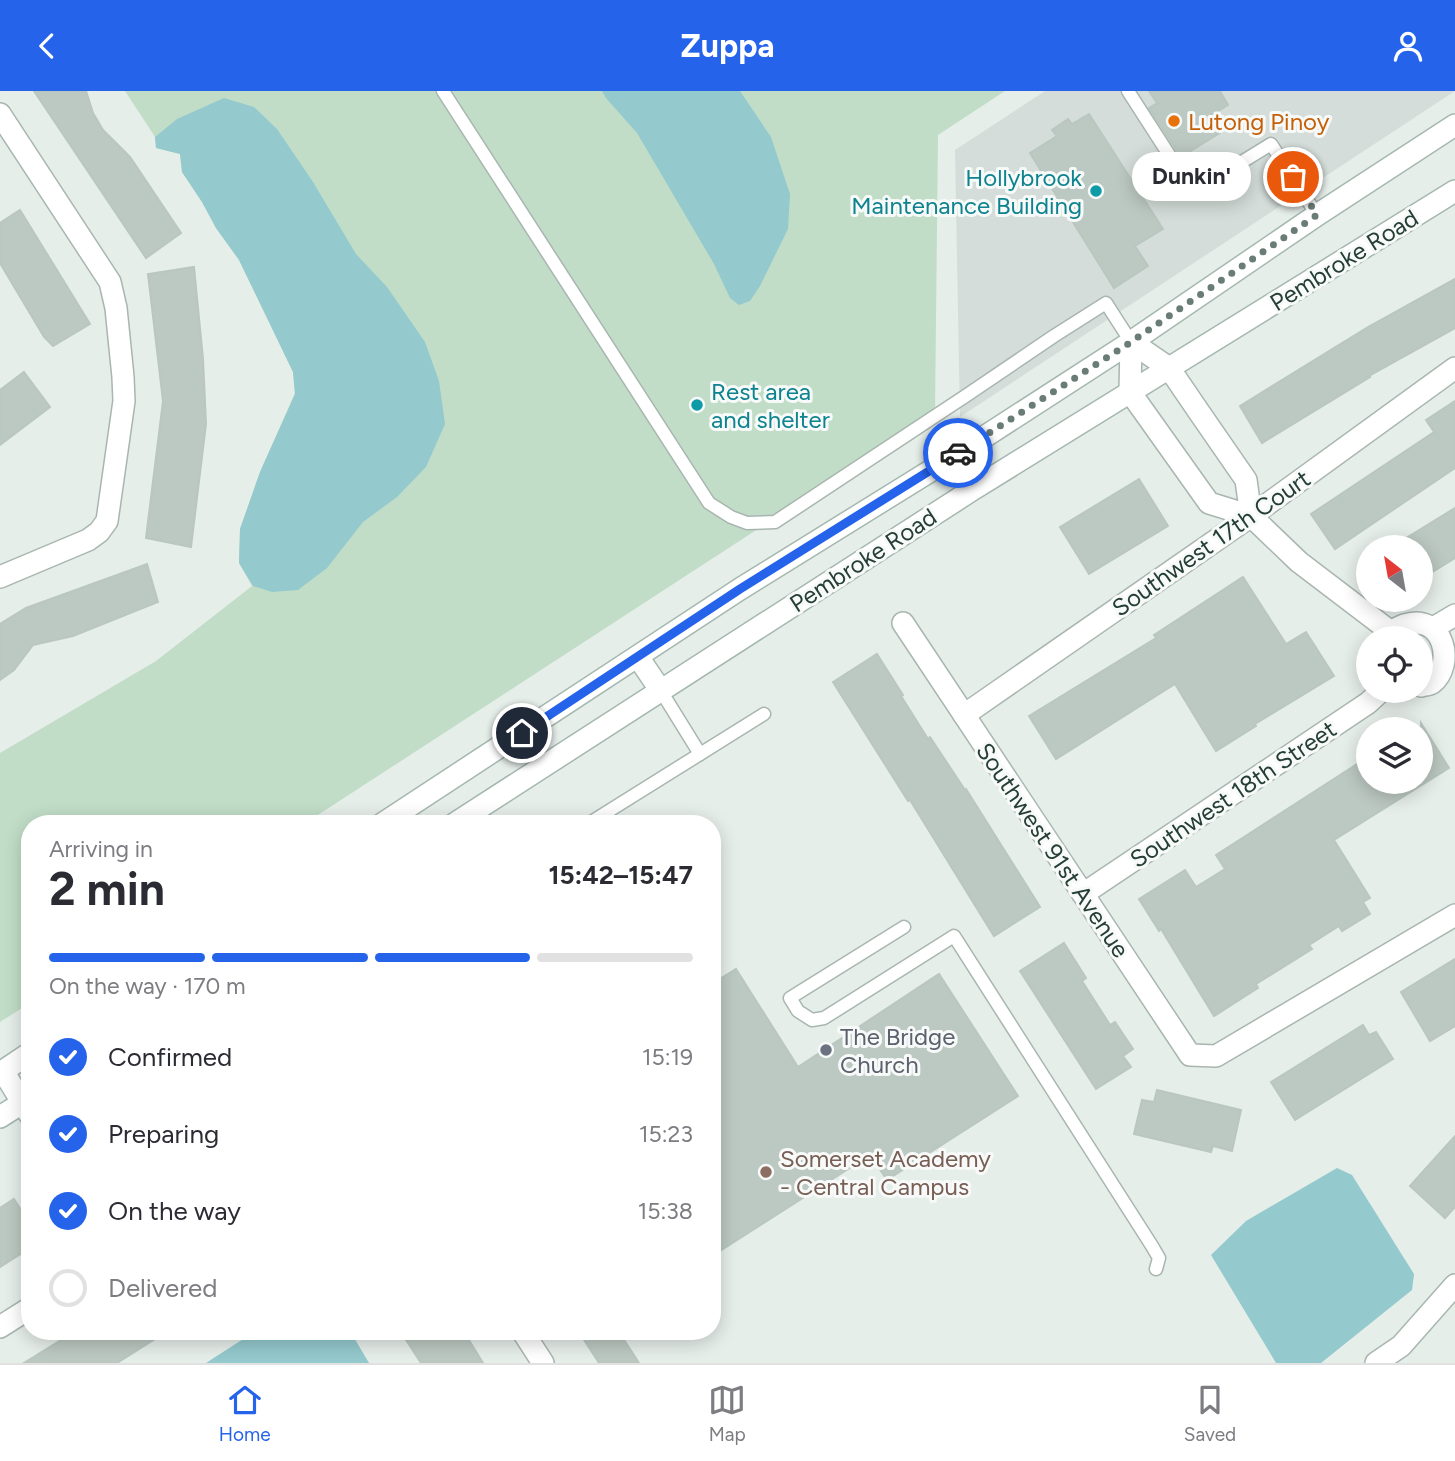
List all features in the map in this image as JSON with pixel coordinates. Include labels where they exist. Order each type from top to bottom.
[{"type":"street","points":[[0,114],[110,282],[116,308],[124,401],[107,521],[88,540],[0,577]]},
{"type":"street","name":"Pembroke Road","points":[[396,815],[740,589],[1131,342],[1455,125]]},
{"type":"street","name":"Pembroke Road","points":[[468,815],[972,490],[1455,191]]},
{"type":"street","points":[[1131,342],[1168,368],[1246,480],[1251,516]]},
{"type":"street","points":[[1131,342],[1130,392],[1209,503],[1251,516],[1299,562],[1378,626]]},
{"type":"street","name":"Southwest 17th Court","points":[[964,715],[1251,516],[1455,368]]},
{"type":"street","points":[[1449,677],[1447,649],[1443,638],[1433,628],[1455,615]]},
{"type":"street","name":"Southwest 91st Avenue","points":[[903,623],[1190,1055],[1216,1056],[1455,915]]},
{"type":"street","points":[[1402,626],[1423,623],[1429,626]]},
{"type":"street","points":[[638,657],[661,691]]},
{"type":"street","name":"Southwest 18th Street","points":[[1083,894],[1368,703]]},
{"type":"street","points":[[21,1060],[2,1072],[21,1097]]},
{"type":"street","points":[[0,1117],[21,1108]]},
{"type":"street","points":[[1376,1363],[1401,1346],[1455,1285]]},
{"type":"street","points":[[0,1327],[21,1314]]},
{"type":"street","points":[[528,1340],[543,1363]]},
{"type":"lane","points":[[443,91],[709,503],[731,517],[747,523],[775,522],[1106,303],[1131,342]]},
{"type":"lane","points":[[1128,91],[1193,192],[1271,144],[1317,215]]},
{"type":"lane","points":[[661,691],[700,754]]},
{"type":"lane","points":[[602,815],[764,714]]},
{"type":"lane","points":[[904,927],[790,998],[798,1011],[812,1020],[824,1018],[954,936],[1152,1246],[1159,1258],[1156,1269]]},
{"type":"shaded area","points":[[1045,91],[1455,91],[960,417],[955,150]]},
{"type":"green space","points":[[125,91],[1005,91],[938,135],[935,414],[318,815],[21,815],[21,1009],[0,1022],[0,753],[156,661],[252,586],[239,563],[240,529],[260,472],[295,393],[293,372],[239,260],[182,172],[180,154],[156,148],[155,137]]},
{"type":"water","points":[[602,91],[740,91],[771,137],[790,194],[788,229],[750,301],[739,305],[730,298],[714,264],[637,133]]},
{"type":"water","points":[[224,98],[254,107],[277,129],[313,182],[356,254],[387,287],[425,342],[439,381],[445,424],[426,467],[397,497],[363,522],[327,568],[298,590],[272,592],[253,586],[239,563],[240,529],[260,472],[295,394],[293,372],[239,260],[182,172],[180,154],[156,148],[155,137],[177,119]]},
{"type":"water","points":[[1337,1168],[1352,1175],[1414,1274],[1412,1290],[1321,1363],[1276,1363],[1211,1255],[1246,1221]]},
{"type":"water","points":[[242,1340],[355,1340],[369,1363],[206,1363]]},
{"type":"building","points":[[34,91],[86,91],[93,113],[103,130],[130,157],[181,233],[146,258]]},
{"type":"building","points":[[1149,91],[1220,91],[1228,105],[1212,115],[1223,131],[1181,157],[1149,108],[1157,103]]},
{"type":"building","name":"Hollybrook Maintenance Building","points":[[1089,114],[1163,229],[1135,246],[1148,266],[1114,288],[1030,153],[1057,136],[1052,130],[1068,119],[1072,124]]},
{"type":"building","points":[[20,210],[90,324],[53,346],[44,337],[0,263],[0,223]]},
{"type":"building","points":[[194,267],[206,424],[191,547],[146,538],[163,401],[148,274]]},
{"type":"building","points":[[1455,279],[1455,328],[1369,376],[1262,443],[1240,406],[1368,327]]},
{"type":"building","points":[[24,372],[50,407],[0,445],[0,390]]},
{"type":"building","points":[[1455,401],[1455,468],[1335,549],[1311,514],[1434,432],[1426,420]]},
{"type":"building","points":[[1139,479],[1168,526],[1089,574],[1060,527]]},
{"type":"building","points":[[1455,508],[1455,558],[1433,572],[1433,535],[1411,535]]},
{"type":"building","points":[[147,564],[158,602],[73,636],[33,645],[14,670],[0,680],[0,624],[26,608]]},
{"type":"building","points":[[1243,577],[1286,644],[1306,632],[1334,676],[1216,751],[1175,684],[1056,759],[1029,716],[1156,638],[1154,635]]},
{"type":"building","points":[[877,654],[928,739],[930,737],[966,789],[1040,907],[994,936],[833,682]]},
{"type":"building","points":[[1433,742],[1449,768],[1433,778]]},
{"type":"building","points":[[1356,765],[1356,794],[1407,794],[1334,840],[1370,898],[1363,902],[1370,914],[1342,931],[1339,926],[1309,945],[1312,949],[1256,984],[1258,988],[1214,1016],[1161,929],[1159,931],[1139,899],[1185,870],[1196,887],[1225,869],[1216,855]]},
{"type":"building","points":[[1064,943],[1086,978],[1082,981],[1110,1025],[1115,1022],[1133,1049],[1123,1056],[1131,1067],[1096,1089],[1020,971]]},
{"type":"building","points":[[1455,959],[1455,1026],[1430,1041],[1401,992]]},
{"type":"building","points":[[736,969],[798,1067],[939,974],[1018,1096],[887,1180],[870,1155],[721,1250],[721,978]]},
{"type":"building","points":[[1363,1025],[1369,1035],[1376,1032],[1393,1059],[1295,1120],[1271,1082]]},
{"type":"building","points":[[1157,1090],[1241,1110],[1232,1151],[1213,1146],[1211,1152],[1134,1134],[1142,1100],[1154,1102]]},
{"type":"building","points":[[1455,1136],[1455,1207],[1445,1218],[1410,1186]]},
{"type":"building","points":[[14,1199],[21,1210],[21,1254],[0,1267],[0,1208]]},
{"type":"building","points":[[61,1340],[153,1340],[117,1363],[24,1363]]},
{"type":"building","points":[[406,1340],[469,1340],[483,1363],[421,1363]]},
{"type":"building","points":[[584,1340],[624,1340],[639,1363],[599,1363]]},
{"type":"way so far","points":[[958,453],[1131,342],[1317,215],[1293,177]]},
{"type":"place","name":"Lutong Pinoy","points":[[1174,121]]},
{"type":"place","name":"Dunkin'","points":[[1293,177]]},
{"type":"place","name":"Hollybrook Maintenance Building","points":[[1096,191]]},
{"type":"place","name":"Rest area and shelter","points":[[697,405]]},
{"type":"place","name":"The Bridge Church","points":[[826,1050]]},
{"type":"place","name":"Somerset Academy - Central Campus","points":[[766,1172]]},
{"type":"route","points":[[522,733],[740,589],[958,453]]}]
